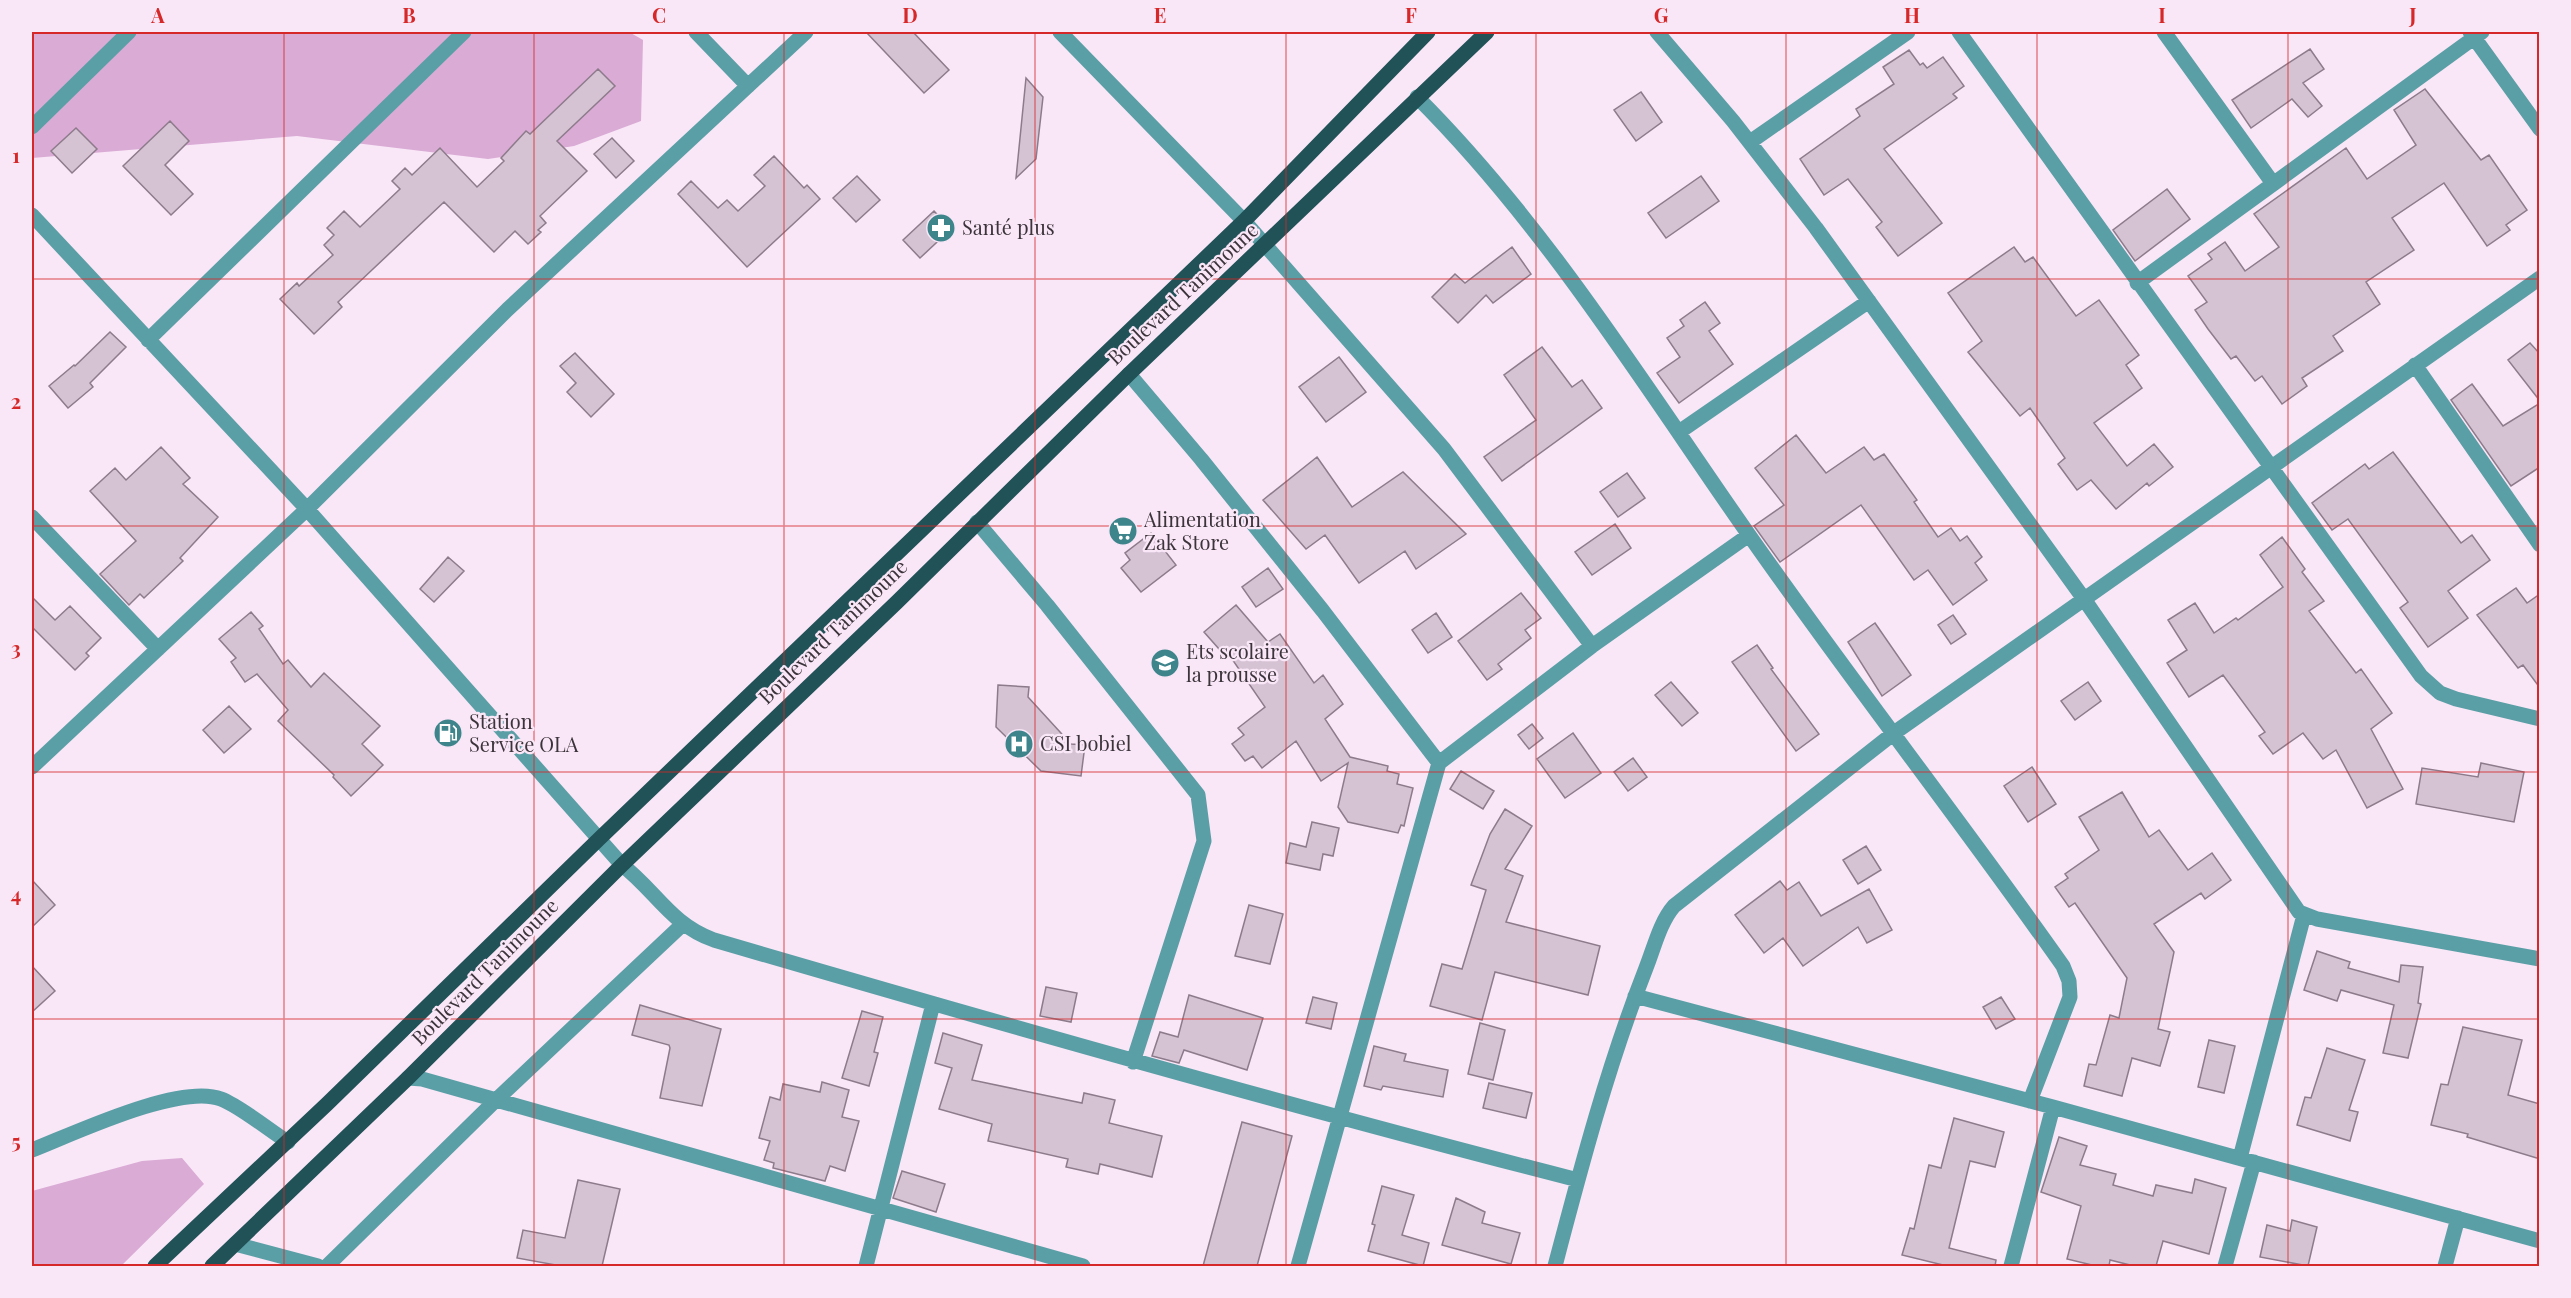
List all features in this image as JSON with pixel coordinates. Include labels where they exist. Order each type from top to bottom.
[{"type":"main road","name":"Boulevard Tanimoune","points":[[155,1266],[288,1142],[599,839],[1244,221],[1428,32]]},
{"type":"main road","name":"Boulevard Tanimoune","points":[[212,1266],[408,1078],[622,865],[897,602],[1129,374],[1487,32]]},
{"type":"street","points":[[32,127],[129,32]]},
{"type":"street","points":[[148,340],[464,32]]},
{"type":"street","points":[[696,32],[748,86]]},
{"type":"street","points":[[32,767],[307,509],[508,309],[806,32]]},
{"type":"street","points":[[1060,32],[1244,221],[1264,247],[1444,449],[1592,646]]},
{"type":"street","points":[[1657,32],[1750,142],[1869,301],[2084,599],[2292,902],[2304,915],[2540,959]]},
{"type":"street","points":[[1750,142],[1908,32]]},
{"type":"street","points":[[1959,32],[2421,676],[2431,686],[2456,699],[2540,719]]},
{"type":"street","points":[[2164,32],[2272,183]]},
{"type":"street","points":[[2137,283],[2475,34],[2540,129]]},
{"type":"street","points":[[1417,97],[1516,206],[1679,432],[1749,535],[2063,966],[2069,981],[2070,997],[2030,1101]]},
{"type":"street","points":[[32,215],[307,509],[622,865],[683,924],[704,937],[1133,1062],[1578,1180]]},
{"type":"street","points":[[1555,1266],[1578,1180],[1635,996],[1672,909],[1894,733],[2540,278]]},
{"type":"street","points":[[1679,432],[1869,301]]},
{"type":"street","points":[[2415,365],[2540,544]]},
{"type":"street","points":[[1129,374],[1202,459],[1323,611],[1439,763]]},
{"type":"street","points":[[32,517],[158,649]]},
{"type":"street","points":[[977,522],[1047,605],[1198,795],[1204,841],[1133,1062]]},
{"type":"street","points":[[1298,1266],[1439,763],[1592,646],[1749,535]]},
{"type":"street","points":[[2225,1266],[2247,1160],[2304,915]]},
{"type":"street","points":[[327,1266],[496,1100],[683,924]]},
{"type":"street","points":[[1635,996],[2053,1107],[2540,1241]]},
{"type":"street","points":[[866,1266],[933,1004]]},
{"type":"street","points":[[408,1078],[422,1079],[1083,1266]]},
{"type":"street","points":[[32,1150],[141,1107],[197,1097],[221,1099],[288,1142]]},
{"type":"street","points":[[2011,1266],[2053,1107]]},
{"type":"street","points":[[2445,1266],[2458,1218]]},
{"type":"street","points":[[235,1244],[318,1266]]},
{"type":"shaded area","points":[[32,32],[629,32],[643,40],[641,121],[574,146],[488,159],[297,136],[32,158]]},
{"type":"shaded area","points":[[182,1158],[204,1184],[121,1266],[32,1266],[32,1191],[142,1161]]},
{"type":"building","points":[[866,32],[913,32],[949,70],[924,93]]},
{"type":"building","points":[[2310,49],[2324,69],[2303,83],[2322,106],[2308,117],[2292,99],[2251,128],[2232,100]]},
{"type":"building","points":[[1909,50],[1920,65],[1923,63],[1927,68],[1943,57],[1964,86],[1953,94],[1957,98],[1884,149],[1942,223],[1898,256],[1876,227],[1882,222],[1848,179],[1824,195],[1800,159],[1860,116],[1856,109],[1894,84],[1883,67]]},
{"type":"building","points":[[598,69],[615,86],[557,141],[587,171],[540,216],[546,223],[538,230],[541,232],[528,244],[515,231],[494,252],[444,202],[338,302],[342,307],[314,334],[280,299],[297,283],[299,286],[333,255],[324,245],[334,235],[327,228],[344,211],[360,227],[400,189],[392,181],[405,168],[412,175],[440,148],[477,187],[504,161],[501,158],[526,131],[530,134]]},
{"type":"building","points":[[1026,78],[1043,97],[1036,159],[1016,178]]},
{"type":"building","points":[[2425,89],[2481,160],[2489,155],[2527,210],[2506,225],[2510,230],[2487,246],[2444,183],[2392,218],[2414,250],[2366,282],[2380,304],[2333,336],[2343,351],[2302,378],[2307,386],[2282,404],[2262,376],[2255,381],[2236,356],[2231,359],[2208,329],[2195,310],[2207,302],[2188,276],[2212,259],[2208,254],[2225,242],[2245,271],[2279,247],[2254,214],[2346,148],[2367,179],[2416,145],[2394,110]]},
{"type":"building","points":[[1641,92],[1662,122],[1636,141],[1614,110]]},
{"type":"building","points":[[170,121],[189,141],[165,165],[193,194],[171,215],[123,166]]},
{"type":"building","points":[[76,128],[97,149],[72,173],[51,151]]},
{"type":"building","points":[[612,138],[634,161],[616,178],[594,154]]},
{"type":"building","points":[[774,156],[804,188],[807,185],[820,199],[747,267],[678,194],[691,181],[718,208],[727,200],[738,211],[765,186],[754,175]]},
{"type":"building","points":[[857,176],[880,200],[856,222],[833,198]]},
{"type":"building","points":[[1701,176],[1719,201],[1666,238],[1648,213]]},
{"type":"building","points":[[2167,189],[2190,219],[2135,261],[2113,230]]},
{"type":"building","points":[[934,211],[951,229],[920,258],[903,240]]},
{"type":"building","points":[[1512,247],[1531,274],[1493,303],[1486,295],[1458,323],[1432,297],[1455,274],[1465,283]]},
{"type":"building","points":[[2014,247],[2025,262],[2033,257],[2076,316],[2099,300],[2139,355],[2126,365],[2142,388],[2094,423],[2127,466],[2154,444],[2173,467],[2149,486],[2147,483],[2116,509],[2091,480],[2077,490],[2058,464],[2065,458],[2030,408],[2020,416],[1968,352],[1982,341],[1948,293]]},
{"type":"building","points":[[1705,302],[1720,323],[1709,331],[1733,364],[1679,403],[1657,373],[1680,357],[1667,338],[1684,326],[1680,320]]},
{"type":"building","points":[[110,332],[126,347],[90,383],[93,387],[68,408],[49,386],[75,366]]},
{"type":"building","points":[[2530,343],[2540,354],[2540,401],[2508,360]]},
{"type":"building","points":[[1542,347],[1572,387],[1582,380],[1602,408],[1502,481],[1484,457],[1536,420],[1504,375]]},
{"type":"building","points":[[575,353],[614,394],[591,417],[567,392],[576,383],[560,366]]},
{"type":"building","points":[[1339,357],[1366,392],[1326,422],[1299,387]]},
{"type":"building","points":[[2472,384],[2503,426],[2540,403],[2540,467],[2511,486],[2451,400]]},
{"type":"building","points":[[1796,435],[1826,473],[1864,447],[1874,460],[1884,454],[1917,500],[1914,502],[1938,537],[1951,528],[1960,541],[1967,536],[1982,557],[1975,563],[1987,580],[1953,605],[1928,570],[1914,580],[1861,505],[1780,562],[1754,526],[1784,505],[1755,468]]},
{"type":"building","points":[[161,447],[190,478],[183,484],[218,517],[180,558],[183,561],[144,598],[140,594],[129,605],[100,574],[136,541],[90,491],[115,468],[126,480]]},
{"type":"building","points":[[2393,452],[2461,543],[2472,535],[2490,560],[2448,591],[2468,618],[2428,647],[2400,608],[2408,602],[2348,519],[2332,530],[2312,503],[2365,464],[2369,469]]},
{"type":"building","points":[[1317,457],[1352,507],[1403,472],[1466,534],[1416,569],[1405,551],[1359,583],[1325,535],[1306,549],[1263,500]]},
{"type":"building","points":[[1627,473],[1645,498],[1618,517],[1600,492]]},
{"type":"building","points":[[1615,524],[1631,548],[1592,575],[1575,552]]},
{"type":"building","points":[[1151,533],[1176,565],[1141,592],[1121,568],[1130,560],[1125,553]]},
{"type":"building","points":[[2282,537],[2305,569],[2302,572],[2324,601],[2309,611],[2356,673],[2361,669],[2392,713],[2371,729],[2403,789],[2367,808],[2336,750],[2323,759],[2303,733],[2273,754],[2259,736],[2265,732],[2223,675],[2189,697],[2167,663],[2187,650],[2168,620],[2195,603],[2214,633],[2236,618],[2238,620],[2283,587],[2260,555]]},
{"type":"building","points":[[448,557],[464,571],[434,602],[420,589]]},
{"type":"building","points":[[1268,568],[1283,589],[1256,607],[1242,587]]},
{"type":"building","points":[[2516,588],[2527,603],[2540,594],[2540,688],[2523,665],[2518,668],[2477,615]]},
{"type":"building","points":[[1521,593],[1541,618],[1525,630],[1531,638],[1498,664],[1502,669],[1487,680],[1458,641]]},
{"type":"building","points":[[32,597],[55,620],[70,606],[101,638],[86,653],[89,656],[75,670],[32,627]]},
{"type":"building","points":[[1236,605],[1268,642],[1280,634],[1314,683],[1323,675],[1343,704],[1325,719],[1350,757],[1388,766],[1387,771],[1399,774],[1397,784],[1413,788],[1404,826],[1401,825],[1398,833],[1348,822],[1338,807],[1348,763],[1321,781],[1296,741],[1262,768],[1253,756],[1245,761],[1232,744],[1244,735],[1238,728],[1265,707],[1230,656],[1227,658],[1204,632]]},
{"type":"building","points":[[251,612],[263,626],[259,629],[283,664],[288,660],[311,687],[324,673],[380,726],[362,744],[383,765],[351,796],[333,777],[334,775],[278,721],[288,710],[257,674],[245,682],[231,662],[236,658],[219,639]]},
{"type":"building","points":[[1436,613],[1452,637],[1428,653],[1412,630]]},
{"type":"building","points":[[1953,615],[1966,634],[1951,644],[1938,625]]},
{"type":"building","points":[[1875,623],[1911,675],[1882,696],[1848,642]]},
{"type":"building","points":[[1757,645],[1773,668],[1771,669],[1819,734],[1796,751],[1732,662]]},
{"type":"building","points":[[1671,682],[1698,713],[1682,726],[1655,695]]},
{"type":"building","points":[[2088,682],[2101,701],[2075,720],[2061,701]]},
{"type":"building","points":[[998,685],[1029,687],[1028,697],[1071,744],[1085,745],[1081,776],[1041,771],[996,727]]},
{"type":"building","points":[[229,706],[251,729],[224,753],[203,730]]},
{"type":"building","points":[[1532,724],[1543,738],[1529,749],[1518,735]]},
{"type":"building","points":[[1573,733],[1601,773],[1565,798],[1537,759]]},
{"type":"building","points":[[1633,758],[1647,777],[1628,791],[1614,772]]},
{"type":"building","points":[[2481,763],[2524,772],[2514,822],[2416,804],[2422,768],[2478,777]]},
{"type":"building","points":[[2032,767],[2056,804],[2028,822],[2004,786]]},
{"type":"building","points":[[1461,771],[1494,791],[1483,809],[1450,789]]},
{"type":"building","points":[[2122,792],[2149,837],[2159,830],[2188,870],[2212,853],[2231,880],[2205,899],[2201,893],[2154,924],[2174,952],[2158,1029],[2170,1032],[2160,1066],[2132,1058],[2122,1096],[2084,1086],[2089,1064],[2096,1065],[2110,1015],[2119,1018],[2127,978],[2075,903],[2069,907],[2055,887],[2068,878],[2065,874],[2099,850],[2079,817]]},
{"type":"building","points":[[1505,809],[1532,826],[1505,869],[1523,876],[1506,922],[1600,946],[1588,995],[1495,972],[1482,1020],[1430,1006],[1442,964],[1462,969],[1486,890],[1471,885],[1490,834]]},
{"type":"building","points":[[1312,822],[1339,828],[1333,856],[1323,854],[1320,870],[1286,863],[1290,843],[1306,847]]},
{"type":"building","points":[[1866,846],[1881,870],[1858,884],[1843,860]]},
{"type":"building","points":[[32,880],[55,905],[32,927]]},
{"type":"building","points":[[1780,881],[1787,890],[1799,882],[1821,916],[1869,889],[1892,930],[1867,943],[1858,927],[1803,966],[1783,938],[1764,953],[1735,915]]},
{"type":"building","points":[[1249,905],[1283,914],[1270,964],[1235,956]]},
{"type":"building","points":[[2317,951],[2350,962],[2348,968],[2399,982],[2401,965],[2423,967],[2418,1003],[2421,1004],[2408,1058],[2383,1053],[2394,1005],[2341,990],[2337,1001],[2304,990]]},
{"type":"building","points":[[32,966],[55,991],[32,1012]]},
{"type":"building","points":[[1046,987],[1077,993],[1071,1022],[1040,1016]]},
{"type":"building","points":[[1189,995],[1263,1018],[1247,1070],[1184,1050],[1179,1063],[1152,1056],[1160,1032],[1178,1037]]},
{"type":"building","points":[[1313,997],[1337,1003],[1331,1029],[1306,1023]]},
{"type":"building","points":[[2001,997],[2015,1019],[1996,1029],[1983,1007]]},
{"type":"building","points":[[640,1005],[721,1029],[702,1106],[660,1098],[670,1048],[669,1045],[632,1035]]},
{"type":"building","points":[[862,1011],[883,1017],[874,1052],[878,1053],[869,1086],[842,1078]]},
{"type":"building","points":[[1480,1023],[1505,1030],[1493,1080],[1468,1074]]},
{"type":"building","points":[[2463,1027],[2522,1040],[2508,1095],[2540,1104],[2540,1159],[2467,1137],[2468,1134],[2431,1125],[2441,1084],[2448,1085]]},
{"type":"building","points":[[943,1033],[982,1045],[972,1080],[1082,1103],[1084,1093],[1115,1100],[1109,1123],[1162,1136],[1152,1177],[1100,1164],[1098,1174],[1066,1167],[1068,1159],[988,1141],[992,1124],[939,1109],[952,1068],[935,1063]]},
{"type":"building","points":[[2209,1040],[2235,1046],[2224,1093],[2198,1087]]},
{"type":"building","points":[[1374,1046],[1406,1054],[1404,1061],[1448,1070],[1443,1097],[1383,1086],[1381,1090],[1364,1086]]},
{"type":"building","points":[[2327,1048],[2365,1060],[2349,1110],[2358,1112],[2350,1141],[2297,1125],[2305,1097],[2311,1098]]},
{"type":"building","points":[[822,1082],[849,1090],[842,1117],[859,1121],[845,1171],[830,1166],[825,1181],[773,1168],[774,1163],[764,1160],[770,1141],[759,1138],[770,1097],[780,1100],[783,1084],[820,1092]]},
{"type":"building","points":[[1489,1083],[1532,1093],[1526,1118],[1483,1108]]},
{"type":"building","points":[[1954,1118],[2004,1132],[1995,1167],[1970,1161],[1949,1248],[1996,1260],[1995,1266],[1947,1266],[1902,1255],[1910,1228],[1914,1229],[1929,1165],[1941,1168]]},
{"type":"building","points":[[1242,1122],[1292,1136],[1257,1266],[1203,1266]]},
{"type":"building","points":[[2059,1137],[2087,1146],[2080,1165],[2116,1174],[2113,1185],[2153,1196],[2156,1185],[2192,1193],[2195,1179],[2226,1188],[2209,1254],[2163,1241],[2156,1266],[2134,1266],[2110,1260],[2109,1266],[2096,1266],[2067,1259],[2081,1206],[2041,1192]]},
{"type":"building","points":[[902,1171],[945,1184],[936,1212],[893,1198]]},
{"type":"building","points":[[578,1180],[620,1189],[602,1266],[561,1266],[517,1258],[523,1230],[565,1238]]},
{"type":"building","points":[[1382,1186],[1414,1195],[1402,1235],[1429,1243],[1423,1266],[1368,1251]]},
{"type":"building","points":[[1456,1198],[1485,1212],[1482,1223],[1520,1233],[1511,1264],[1442,1245]]},
{"type":"building","points":[[2292,1220],[2317,1227],[2308,1266],[2260,1257],[2267,1225],[2290,1231]]},
{"type":"place","name":"Santé plus","points":[[941,228]]},
{"type":"place","name":"Alimentation Zak Store","points":[[1123,531]]},
{"type":"place","name":"Ets scolaire la prousse","points":[[1165,663]]},
{"type":"place","name":"Station Service OLA","points":[[448,733]]},
{"type":"place","name":"CSI bobiel","points":[[1019,744]]}]
